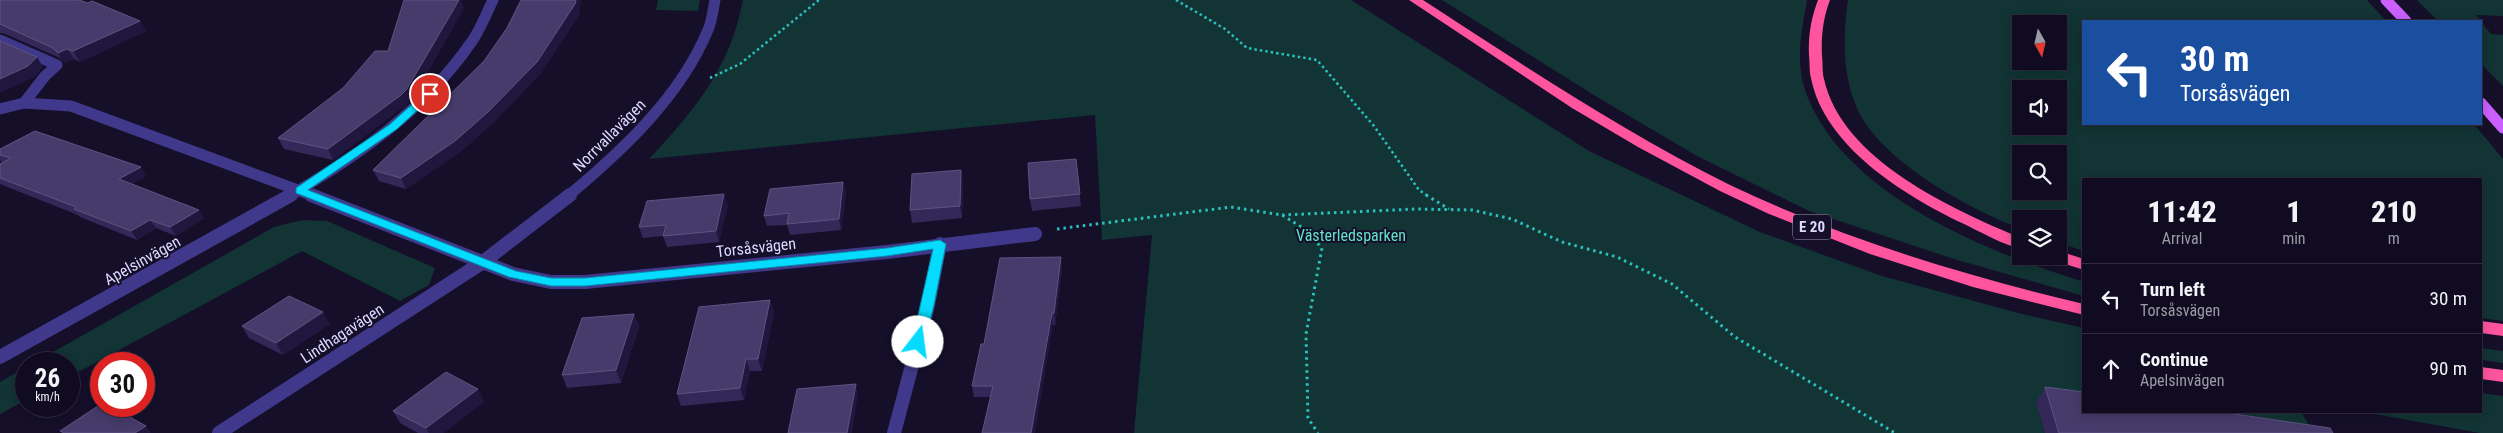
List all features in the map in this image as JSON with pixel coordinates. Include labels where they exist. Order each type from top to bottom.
[{"type":"highway","name":"E 20","points":[[1415,0],[1587,112],[1678,164],[1809,226],[1910,264],[2009,293],[2082,310]]},
{"type":"highway","points":[[1824,0],[1818,21],[1814,64],[1819,86],[1832,114],[1852,140],[1880,168],[1926,199],[1974,224],[2012,240]]},
{"type":"highway","points":[[2067,259],[2082,264]]},
{"type":"highway","points":[[2482,327],[2503,330]]},
{"type":"highway","points":[[2482,373],[2503,376]]},
{"type":"main road","points":[[2386,0],[2405,20]]},
{"type":"main road","points":[[2482,104],[2498,117],[2503,128]]},
{"type":"street","name":"Apelsinvägen","points":[[0,357],[300,190],[393,127],[443,82],[476,37],[493,0]]},
{"type":"street","name":"Norrvallavägen","points":[[483,262],[537,222],[598,171],[634,136],[671,93],[695,57],[709,29],[715,0]]},
{"type":"street","points":[[0,40],[57,65],[45,76],[24,103]]},
{"type":"street","points":[[0,108],[24,103],[71,106],[300,190],[483,262]]},
{"type":"street","name":"Torsåsvägen","points":[[483,262],[513,274],[533,279],[551,282],[585,282],[887,252],[940,244],[1035,234]]},
{"type":"street","points":[[894,433],[928,305],[940,244]]},
{"type":"street","name":"Lindhagavägen","points":[[219,433],[483,262]]},
{"type":"path","points":[[671,93],[690,88],[740,64],[818,0]]},
{"type":"path","points":[[1176,0],[1225,30],[1247,48],[1317,60],[1374,126],[1419,190],[1449,209]]},
{"type":"path","points":[[1035,234],[1064,228],[1231,206],[1282,215],[1389,209],[1472,210],[1512,219],[1562,242],[1617,257],[1672,284],[1735,336],[1895,433]]},
{"type":"path","points":[[1282,215],[1303,228],[1322,248],[1306,334],[1308,418],[1318,433]]},
{"type":"green space","points":[[658,0],[700,0],[698,11],[656,10]]},
{"type":"green space","name":"Västerledsparken","points":[[743,0],[1351,0],[1589,151],[1760,232],[1882,276],[2022,314],[2082,328],[2082,410],[2036,403],[2045,433],[1134,433],[1152,235],[1102,240],[1095,115],[649,159],[696,105],[708,87],[720,67],[737,24]]},
{"type":"green space","points":[[1442,0],[1807,0],[1800,56],[1802,79],[1805,90],[1823,127],[1850,160],[1884,189],[1922,214],[2012,257],[2012,265],[2035,265],[2082,281],[2082,295],[1954,259],[1809,211],[1697,156],[1597,97]]},
{"type":"green space","points":[[1848,0],[2367,0],[2385,20],[2082,20],[2082,125],[2475,125],[2503,159],[2503,321],[2482,318],[2482,178],[2082,178],[2082,250],[2067,246],[2067,210],[2012,210],[2012,225],[1976,209],[1904,164],[1868,126],[1856,106],[1848,80],[1845,53]]},
{"type":"green space","points":[[2417,0],[2503,0],[2503,16],[2476,15],[2480,20],[2437,20]]},
{"type":"green space","points":[[2482,23],[2491,34],[2503,35],[2503,86],[2482,65]]},
{"type":"green space","points":[[302,220],[327,221],[435,268],[429,285],[400,301],[302,251],[115,352],[90,352],[90,366],[80,371],[80,352],[53,352],[274,227]]},
{"type":"green space","points":[[2482,348],[2503,351],[2503,363],[2482,360]]},
{"type":"green space","points":[[15,373],[15,406],[0,414],[0,382]]},
{"type":"green space","points":[[2482,393],[2503,396],[2503,433],[2480,433],[2369,413],[2482,413]]},
{"type":"green space","points":[[2114,413],[2302,413],[2313,433]]},
{"type":"building","points":[[0,0],[79,0],[88,3],[92,1],[140,21],[73,51],[67,49],[58,53],[53,48],[0,24]]},
{"type":"building","points":[[404,0],[459,0],[407,89],[328,149],[278,138],[343,88],[375,51],[388,51]]},
{"type":"building","points":[[521,0],[576,0],[537,62],[488,112],[455,141],[401,178],[373,170],[484,61],[507,28]]},
{"type":"building","points":[[0,41],[37,57],[28,66],[0,79]]},
{"type":"building","points":[[35,131],[141,167],[119,179],[199,210],[170,227],[150,220],[131,231],[74,209],[76,207],[0,178],[0,164],[11,158],[0,155],[0,149]]},
{"type":"building","points":[[1076,159],[1080,194],[1030,199],[1028,163]]},
{"type":"building","points":[[961,170],[960,206],[910,210],[912,174]]},
{"type":"building","points":[[843,182],[839,219],[787,224],[789,213],[764,216],[770,189]]},
{"type":"building","points":[[724,194],[716,231],[663,236],[666,225],[639,227],[647,201]]},
{"type":"building","points":[[1061,257],[1054,313],[1052,313],[1031,433],[982,433],[993,386],[972,386],[981,344],[984,344],[1000,258]]},
{"type":"building","points":[[289,296],[323,312],[276,343],[242,326]]},
{"type":"building","points":[[770,300],[758,359],[746,359],[740,388],[677,394],[699,307]]},
{"type":"building","points":[[634,314],[616,370],[562,375],[582,318]]},
{"type":"building","points":[[446,372],[478,389],[426,428],[393,411]]},
{"type":"building","points":[[856,384],[847,433],[788,433],[797,389]]},
{"type":"building","points":[[2045,387],[2082,392],[2082,413],[2228,413],[2330,428],[2333,433],[2059,433]]},
{"type":"building","points":[[90,411],[90,417],[130,417],[146,426],[135,433],[64,433],[60,431]]},
{"type":"route","points":[[430,94],[393,127],[300,190],[513,274],[551,282],[585,282],[887,252],[940,244],[928,305],[918,342]]}]
